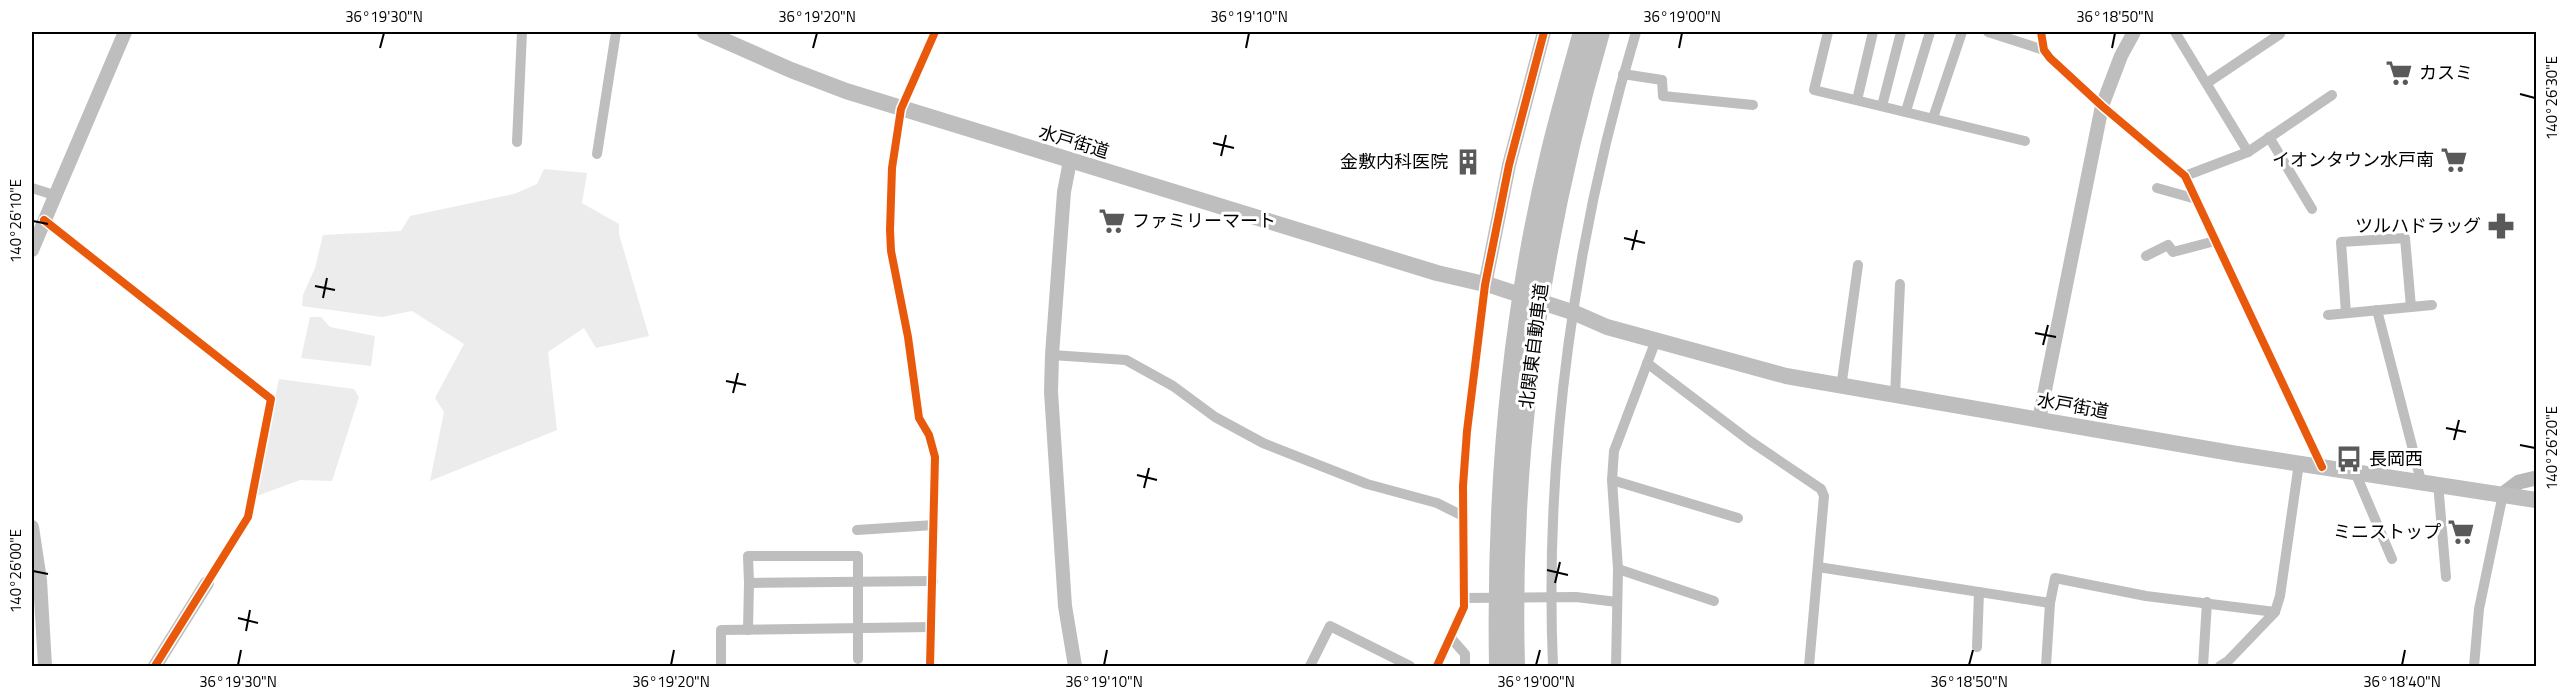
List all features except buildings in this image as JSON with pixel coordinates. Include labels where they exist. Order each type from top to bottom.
[{"type":"highway","name":"北関東自動車道","points":[[1499,666],[1500,540],[1505,448],[1515,345],[1531,246],[1550,156],[1583,32]]},
{"type":"highway","name":"北関東自動車道","points":[[1515,666],[1515,539],[1531,350],[1547,247],[1563,171],[1600,32]]},
{"type":"main road","name":"水戸街道","points":[[713,33],[820,82],[901,109],[1437,273],[1570,317],[1741,365],[1841,388],[2536,500]]},
{"type":"main road","points":[[2503,494],[2519,482],[2536,478]]},
{"type":"street","points":[[32,250],[125,32]]},
{"type":"street","points":[[517,142],[522,32]]},
{"type":"street","points":[[597,154],[616,32]]},
{"type":"street","points":[[930,666],[935,458],[929,435],[920,418],[908,336],[891,251],[892,168],[901,109],[935,32]]},
{"type":"street","points":[[1437,666],[1468,598],[1463,516],[1467,431],[1509,165],[1544,32]]},
{"type":"street","points":[[1553,666],[1546,598],[1570,317],[1586,234],[1623,74],[1636,32]]},
{"type":"street","points":[[1828,32],[1814,90],[2025,141]]},
{"type":"street","points":[[1857,100],[1873,32]]},
{"type":"street","points":[[1882,106],[1901,32]]},
{"type":"street","points":[[1906,111],[1930,32]]},
{"type":"street","points":[[1933,118],[1962,32]]},
{"type":"street","points":[[1988,32],[2044,50],[2102,106],[2185,176],[2322,467]]},
{"type":"street","points":[[2041,32],[2044,50]]},
{"type":"street","points":[[2039,420],[2102,106],[2112,76],[2134,32]]},
{"type":"street","points":[[2175,32],[2248,152]]},
{"type":"street","points":[[2207,83],[2280,34]]},
{"type":"street","points":[[1623,74],[1662,80],[1663,96],[1753,105]]},
{"type":"street","points":[[2185,176],[2248,152],[2332,95]]},
{"type":"street","points":[[2269,136],[2312,210]]},
{"type":"street","points":[[1070,161],[1064,192],[1052,355],[1053,422],[1065,606],[1075,666]]},
{"type":"street","points":[[32,188],[54,195]]},
{"type":"street","points":[[2157,188],[2196,200]]},
{"type":"street","points":[[44,220],[271,399],[248,517],[155,666]]},
{"type":"street","points":[[2346,313],[2342,242],[2405,238],[2411,307]]},
{"type":"street","points":[[2146,256],[2168,245],[2173,252],[2215,241]]},
{"type":"street","points":[[1841,388],[1858,265]]},
{"type":"street","points":[[1895,396],[1900,284]]},
{"type":"street","points":[[2328,315],[2432,305]]},
{"type":"street","points":[[2377,310],[2421,481]]},
{"type":"street","points":[[1616,666],[1618,569],[1612,480],[1614,451],[1656,340]]},
{"type":"street","points":[[1052,355],[1126,360],[1173,386],[1223,422],[1263,443],[1367,484],[1437,503],[1463,516]]},
{"type":"street","points":[[1647,363],[1750,441],[1821,489],[1824,496],[1809,666]]},
{"type":"street","points":[[2220,666],[2228,661],[2276,612],[2300,463]]},
{"type":"street","points":[[2355,472],[2392,559]]},
{"type":"street","points":[[1612,480],[1738,518]]},
{"type":"street","points":[[2438,483],[2446,577]]},
{"type":"street","points":[[2475,666],[2479,609],[2503,494]]},
{"type":"street","points":[[858,530],[934,525]]},
{"type":"street","points":[[32,527],[37,601],[45,666]]},
{"type":"street","points":[[748,630],[748,556],[858,556],[858,659]]},
{"type":"street","points":[[1818,567],[2050,603]]},
{"type":"street","points":[[1618,569],[1713,601]]},
{"type":"street","points":[[2046,666],[2050,603],[2055,579],[2146,596],[2276,612]]},
{"type":"street","points":[[748,583],[933,581]]},
{"type":"street","points":[[1977,647],[1979,592]]},
{"type":"street","points":[[1468,598],[1576,597],[1617,602]]},
{"type":"street","points":[[2203,666],[2207,602]]},
{"type":"street","points":[[1310,666],[1330,626],[1410,666]]},
{"type":"street","points":[[721,666],[721,630],[931,627]]},
{"type":"street","points":[[1451,638],[1464,654],[1465,666]]},
{"type":"shaded area","points":[[544,169],[587,173],[582,203],[619,224],[619,234],[649,336],[596,348],[584,328],[548,352],[557,430],[430,481],[444,412],[435,398],[464,344],[412,311],[382,317],[302,306],[303,295],[315,268],[323,235],[401,231],[410,216],[514,194],[537,184]]},
{"type":"shaded area","points":[[310,317],[321,317],[330,327],[375,336],[371,366],[301,358]]},
{"type":"shaded area","points":[[279,379],[354,389],[359,397],[332,481],[300,480],[254,497]]},
{"type":"cycle path","points":[[930,666],[935,457],[929,435],[919,418],[908,337],[891,251],[890,230],[892,168],[901,109],[935,32]]},
{"type":"cycle path","points":[[1437,666],[1464,607],[1463,486],[1467,431],[1485,285],[1509,165],[1544,32]]},
{"type":"cycle path","points":[[2041,32],[2044,50],[2050,58],[2102,106],[2185,176],[2322,467]]},
{"type":"cycle path","points":[[44,220],[271,399],[248,517],[155,666]]},
{"type":"place","name":"カスミ","points":[[2399,73]]},
{"type":"place","name":"イオンタウン水戸南","points":[[2454,160]]},
{"type":"place","name":"金敷内科医院","points":[[1468,162]]},
{"type":"place","name":"ファミリーマート","points":[[1112,221]]},
{"type":"place","name":"ツルハドラッグ","points":[[2501,226]]},
{"type":"place","name":"長岡西","points":[[2349,459]]},
{"type":"place","name":"ミニストップ","points":[[2461,532]]}]
